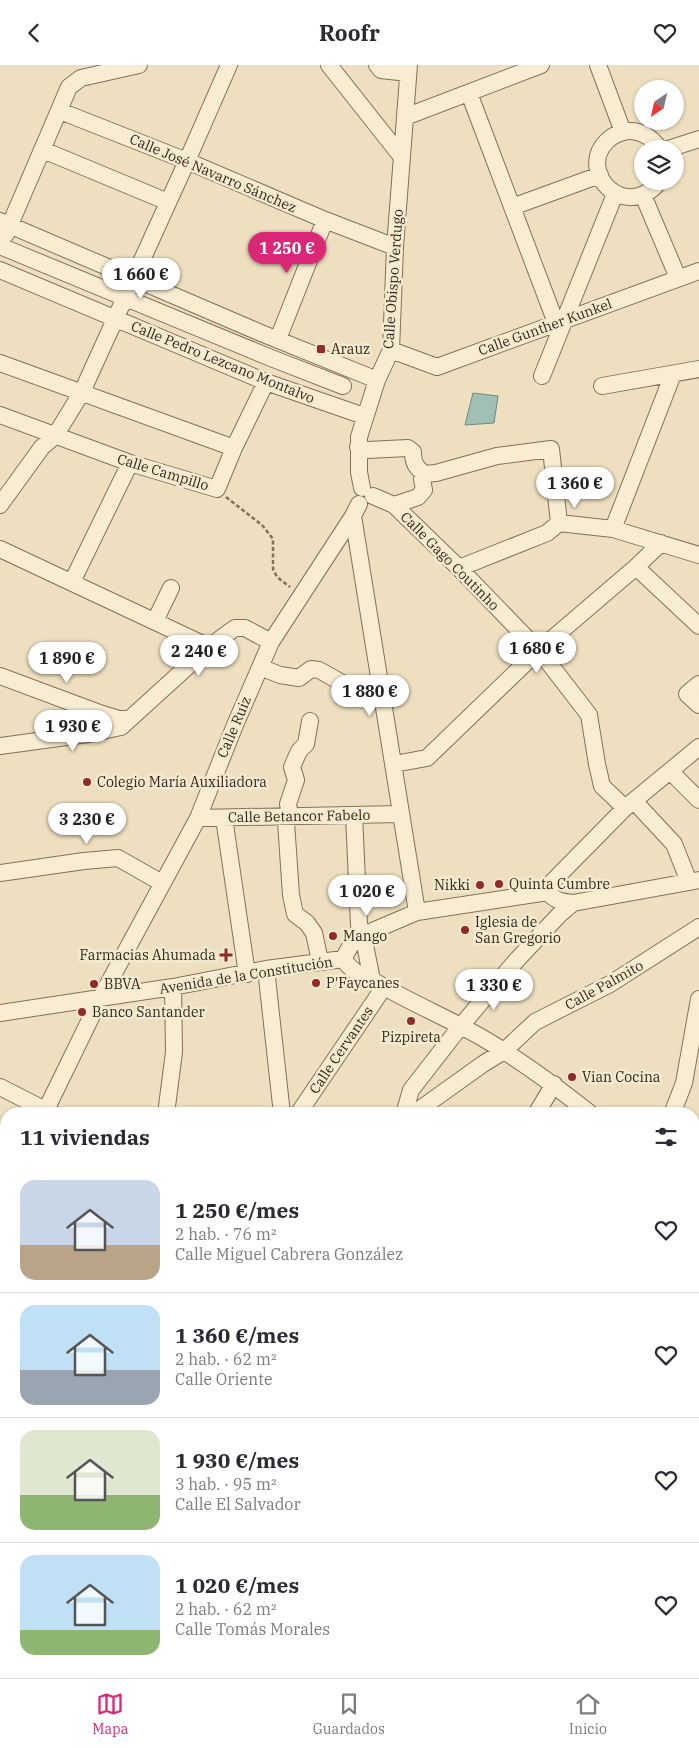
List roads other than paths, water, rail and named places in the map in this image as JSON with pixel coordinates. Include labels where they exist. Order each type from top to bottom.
[{"type":"street","points":[[139,65],[81,78],[69,87],[43,150],[5,223],[0,247],[342,385]]},
{"type":"street","points":[[0,505],[42,447],[55,436],[82,392],[229,65]]},
{"type":"street","points":[[329,65],[401,156]]},
{"type":"street","points":[[377,65],[381,70],[409,69]]},
{"type":"street","points":[[406,117],[540,65]]},
{"type":"street","points":[[598,65],[623,132]]},
{"type":"street","name":"Calle Obispo Verdugo","points":[[409,69],[394,247],[391,350],[377,380],[364,417],[358,447],[381,690],[417,912]]},
{"type":"street","points":[[469,93],[512,207],[560,322]]},
{"type":"street","name":"Calle José Navarro Sánchez","points":[[60,111],[187,161],[325,220],[394,247]]},
{"type":"street","points":[[653,190],[634,197],[615,194],[609,189],[600,175],[598,156],[603,145],[612,137],[623,132],[644,133],[654,140]]},
{"type":"street","points":[[684,144],[699,139]]},
{"type":"street","points":[[43,150],[168,201]]},
{"type":"street","points":[[512,207],[600,175]]},
{"type":"street","points":[[542,376],[560,322],[615,194]]},
{"type":"street","points":[[643,195],[678,278]]},
{"type":"street","points":[[278,339],[325,220]]},
{"type":"street","points":[[5,223],[377,380]]},
{"type":"street","name":"Calle Pedro Lezcano Montalvo","points":[[0,270],[266,382],[364,417]]},
{"type":"street","name":"Calle Gunther Kunkel","points":[[391,350],[437,367],[699,271]]},
{"type":"street","points":[[0,363],[234,448],[266,382]]},
{"type":"street","points":[[602,386],[699,369]]},
{"type":"street","points":[[342,409],[360,398],[362,391],[357,372]]},
{"type":"street","points":[[613,529],[673,374]]},
{"type":"street","name":"Calle Campillo","points":[[0,415],[130,463],[217,489],[234,448]]},
{"type":"street","points":[[358,447],[367,451],[408,448],[412,452],[413,461],[417,469],[424,474],[436,473],[497,457],[551,449],[559,523]]},
{"type":"street","points":[[72,581],[130,463]]},
{"type":"street","points":[[394,505],[418,497],[424,490],[422,479],[424,474]]},
{"type":"street","name":"Calle Gago Coutinho","points":[[362,501],[394,505],[539,650],[589,715],[602,785],[630,804],[674,844],[694,881]]},
{"type":"street","name":"Calle Ruiz","points":[[51,1107],[100,999],[198,818],[271,642],[362,501]]},
{"type":"street","points":[[459,568],[547,533],[559,523],[613,529],[699,555]]},
{"type":"street","points":[[394,764],[428,758],[539,650],[636,567],[661,543]]},
{"type":"street","points":[[0,549],[72,581],[209,647]]},
{"type":"street","points":[[636,567],[699,626]]},
{"type":"street","points":[[155,621],[171,588]]},
{"type":"street","points":[[0,746],[121,727],[209,647],[235,628],[245,628],[271,642]]},
{"type":"street","points":[[260,667],[280,675],[299,678],[311,669],[319,670],[362,693],[381,690]]},
{"type":"street","points":[[0,676],[102,714],[119,719],[130,719]]},
{"type":"street","points":[[699,684],[687,694],[699,705]]},
{"type":"street","points":[[101,731],[102,714]]},
{"type":"street","points":[[310,721],[306,744],[299,751],[292,767],[296,780],[288,804],[289,810],[286,822],[291,895],[295,914],[314,933],[320,961]]},
{"type":"street","points":[[548,892],[553,881],[630,804],[699,747]]},
{"type":"street","points":[[670,771],[699,800]]},
{"type":"street","name":"Calle Betancor Fabelo","points":[[198,818],[400,814]]},
{"type":"street","points":[[354,815],[359,925],[378,983]]},
{"type":"street","points":[[224,818],[247,974]]},
{"type":"street","points":[[0,873],[118,858],[162,883]]},
{"type":"street","points":[[548,892],[553,898],[562,903],[572,903],[694,881]]},
{"type":"street","points":[[548,892],[417,912],[363,935],[351,945],[344,957],[349,967],[360,975],[504,1051],[554,1085],[582,1107]]},
{"type":"street","points":[[406,1107],[411,1090],[460,1027],[515,962],[572,903]]},
{"type":"street","name":"Calle Palmito","points":[[423,1107],[504,1051],[535,1022],[610,984],[699,927]]},
{"type":"street","name":"Avenida de la Constitución","points":[[0,1013],[100,999],[344,957]]},
{"type":"street","points":[[266,969],[281,1107]]},
{"type":"street","name":"Calle Cervantes","points":[[302,1107],[378,983]]},
{"type":"street","points":[[167,1107],[174,1052],[173,987]]},
{"type":"street","points":[[676,1107],[691,1081],[699,999]]},
{"type":"street","points":[[540,1107],[554,1085]]},
{"type":"street","points":[[0,1087],[37,1107]]},
{"type":"water","points":[[473,393],[498,396],[494,423],[465,425]]},
{"type":"place","name":"Arauz","points":[[321,349]]},
{"type":"place","name":"Colegio María Auxiliadora","points":[[87,782]]},
{"type":"place","name":"Quinta Cumbre","points":[[499,884]]},
{"type":"place","name":"Nikki","points":[[480,885]]},
{"type":"place","name":"Iglesia de San Gregorio","points":[[465,930]]},
{"type":"place","name":"Mango","points":[[333,936]]},
{"type":"place","name":"Farmacias Ahumada","points":[[226,955]]},
{"type":"place","name":"P'Faycanes","points":[[316,983]]},
{"type":"place","name":"BBVA","points":[[94,984]]},
{"type":"place","name":"Banco Santander","points":[[82,1012]]},
{"type":"place","name":"Pizpireta","points":[[411,1021]]},
{"type":"place","name":"Vian Cocina","points":[[572,1077]]}]
